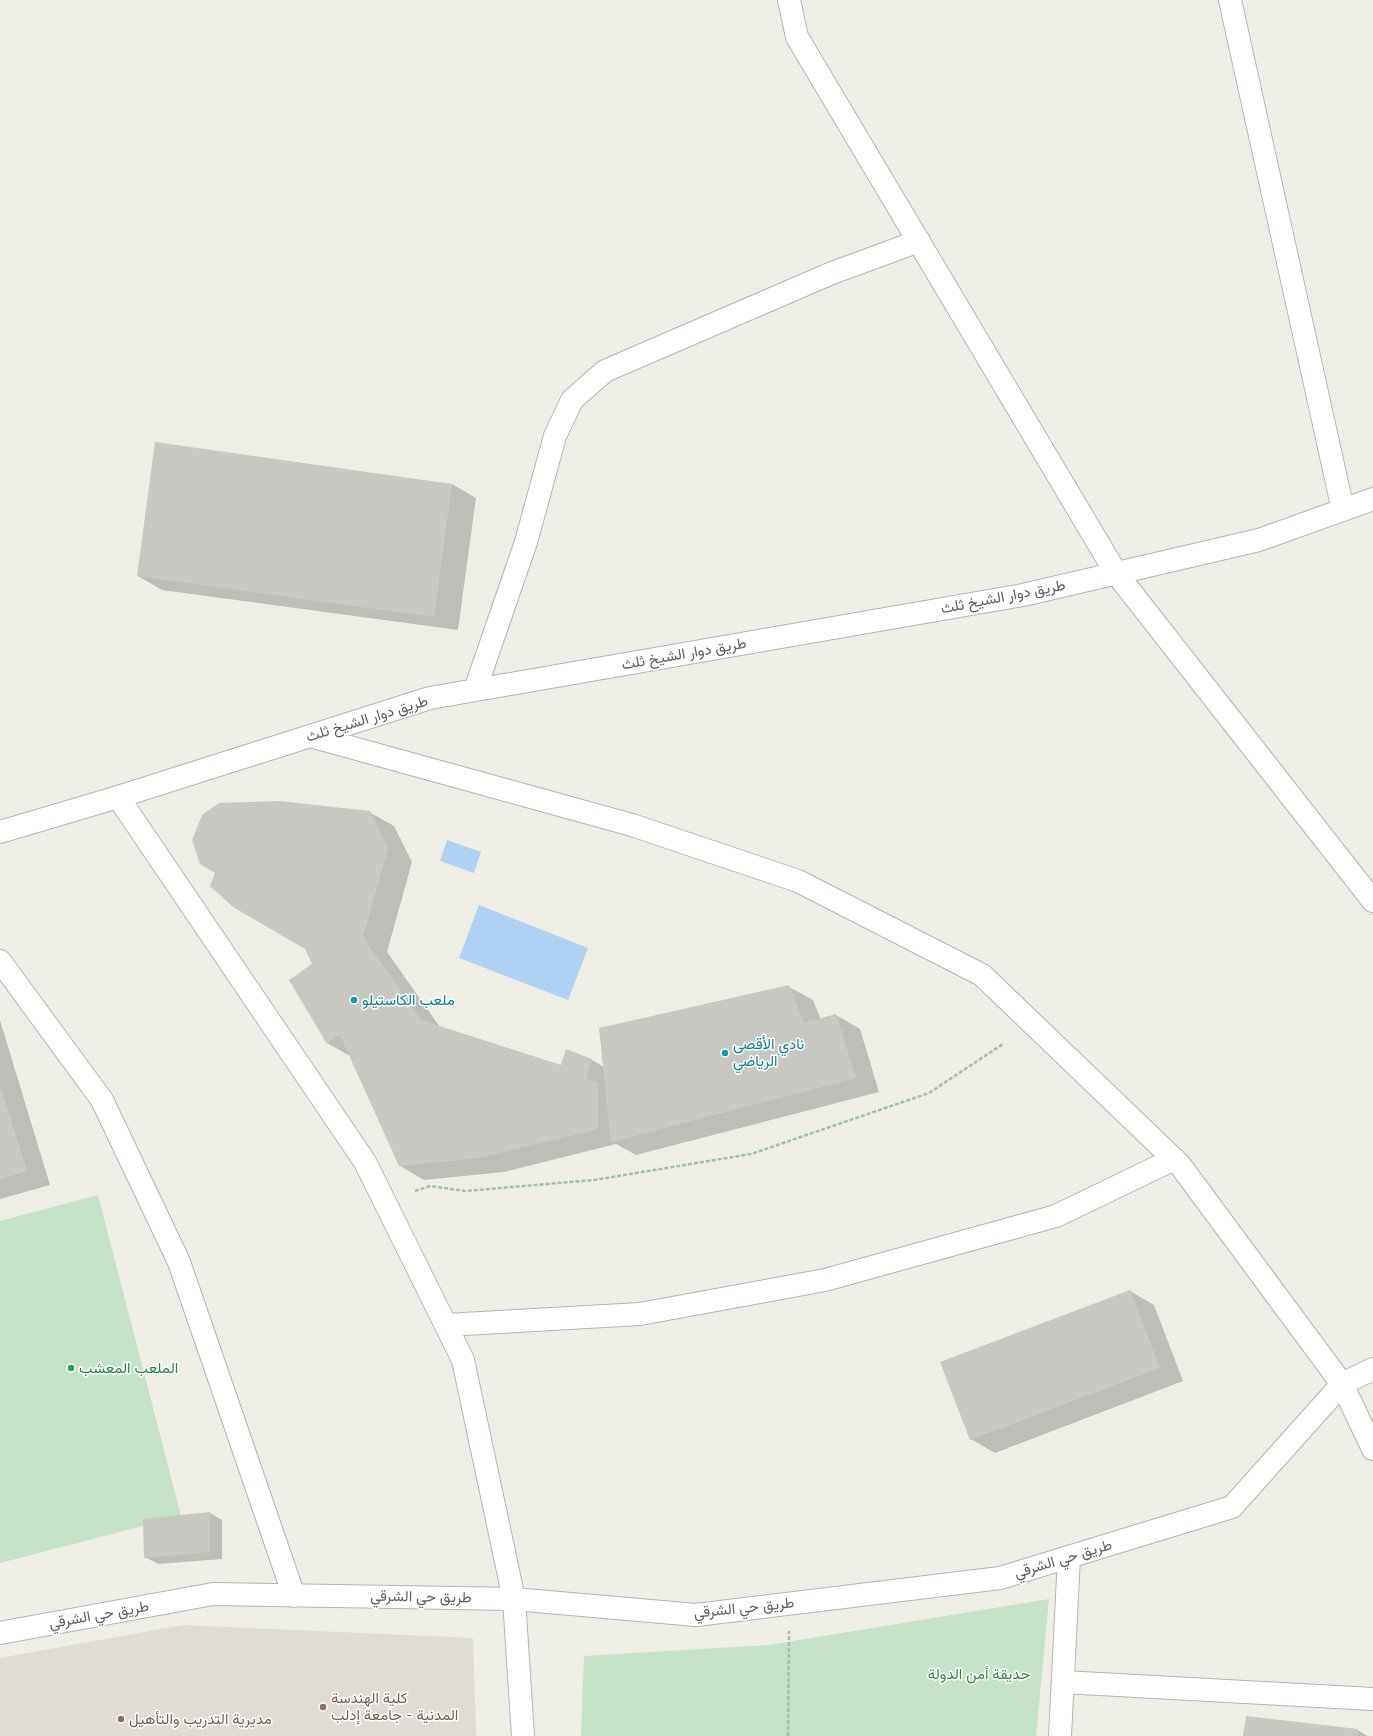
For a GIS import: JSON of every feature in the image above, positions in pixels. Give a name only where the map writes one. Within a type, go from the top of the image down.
[{"type":"street","points":[[789,0],[798,37],[1116,573],[1373,901]]},
{"type":"street","points":[[1230,0],[1343,510]]},
{"type":"street","points":[[475,690],[526,542],[555,436],[572,400],[605,371],[832,273],[919,241]]},
{"type":"street","name":"طريق دوار الشيخ ثلث","points":[[0,832],[118,797],[430,698],[1023,594],[1259,540],[1373,499]]},
{"type":"street","points":[[310,736],[632,825],[798,881],[982,975],[1180,1165],[1342,1384],[1373,1449]]},
{"type":"street","points":[[118,797],[365,1162],[463,1360],[514,1599],[523,1736]]},
{"type":"street","points":[[0,961],[102,1100],[179,1262],[294,1596]]},
{"type":"street","points":[[446,1326],[640,1314],[825,1280],[1056,1216],[1174,1159]]},
{"type":"street","name":"طريق حي الشرقي","points":[[0,1633],[213,1594],[514,1599],[696,1615],[1000,1578],[1232,1507],[1342,1384],[1373,1369]]},
{"type":"street","points":[[1060,1736],[1069,1557]]},
{"type":"street","points":[[1063,1682],[1373,1699]]},
{"type":"path","points":[[415,1191],[430,1186],[465,1191],[594,1180],[750,1154],[929,1093],[1003,1044]]},
{"type":"path","points":[[788,1736],[790,1657]]},
{"type":"shaded area","points":[[183,1625],[473,1638],[476,1736],[0,1736],[0,1658]]},
{"type":"green space","name":"الملعب المعشب","points":[[98,1195],[181,1516],[0,1563],[0,1221]]},
{"type":"green space","name":"حديقة أمن الدولة","points":[[1049,1599],[1036,1736],[581,1736],[584,1656],[769,1645]]},
{"type":"water","points":[[447,840],[481,852],[474,873],[440,861]]},
{"type":"water","points":[[479,905],[588,948],[568,1000],[459,958]]},
{"type":"building","points":[[155,442],[452,484],[434,617],[137,576]]},
{"type":"building","name":"ملعب الكاستيلو","points":[[279,801],[370,811],[388,848],[363,937],[421,1020],[561,1065],[566,1049],[592,1059],[586,1079],[598,1083],[598,1129],[479,1158],[399,1166],[339,1033],[327,1044],[289,980],[312,964],[305,949],[233,907],[210,886],[215,873],[200,864],[192,840],[202,815],[219,803]]},
{"type":"building","name":"نادي الأقصى الرياضي","points":[[789,985],[804,1023],[836,1014],[856,1078],[611,1142],[599,1028]]},
{"type":"building","points":[[0,1085],[27,1171],[0,1179]]},
{"type":"building","points":[[1130,1290],[1160,1368],[970,1440],[940,1362]]},
{"type":"building","points":[[210,1512],[210,1552],[144,1558],[143,1519]]},
{"type":"building","points":[[1246,1716],[1358,1729],[1358,1736],[1243,1736]]},
{"type":"place","name":"ملعب الكاستيلو","points":[[354,1000]]},
{"type":"place","name":"نادي الأقصى الرياضي","points":[[725,1053]]},
{"type":"place","name":"الملعب المعشب","points":[[71,1368]]},
{"type":"place","name":"كلية الهندسة المدنية - جامعة إدلب","points":[[323,1707]]},
{"type":"place","name":"مديرية التدريب والتأهيل","points":[[121,1719]]}]
